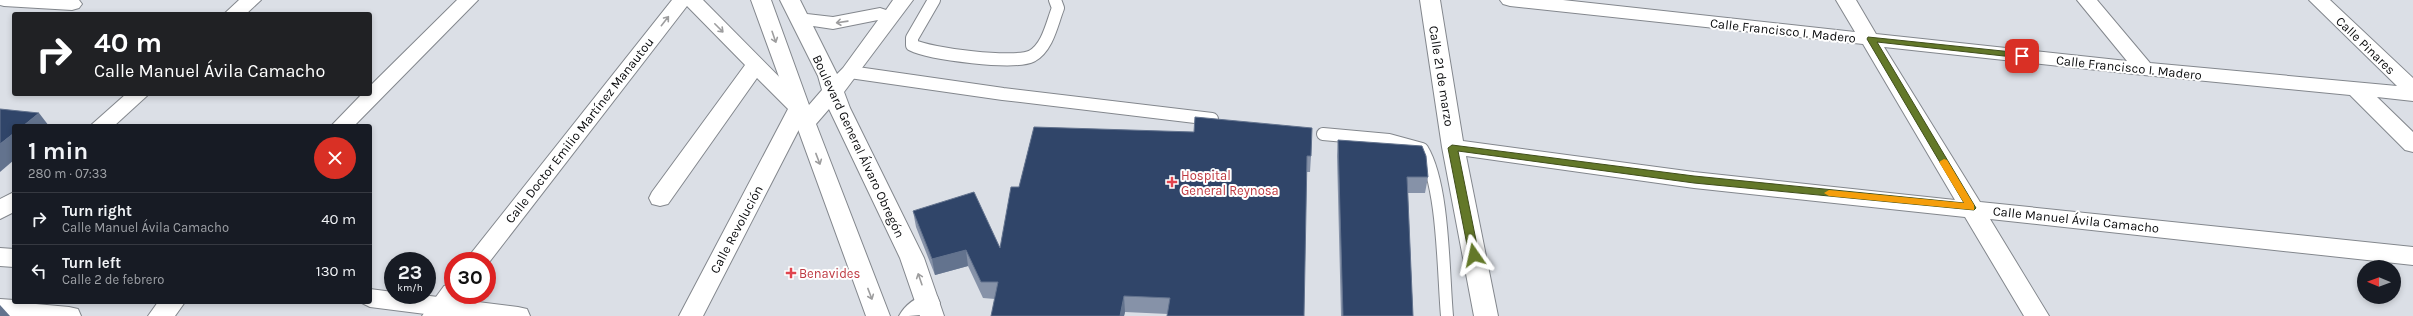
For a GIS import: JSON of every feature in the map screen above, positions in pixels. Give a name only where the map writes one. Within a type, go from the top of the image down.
[{"type":"street","points":[[4,0],[72,4]]},
{"type":"street","points":[[236,12],[251,0]]},
{"type":"street","points":[[344,124],[468,0]]},
{"type":"street","name":"Calle Doctor Emilio Martínez Manautou","points":[[484,252],[682,0]]},
{"type":"street","points":[[692,0],[756,65],[802,116]]},
{"type":"street","points":[[761,0],[802,116],[878,316]]},
{"type":"street","points":[[831,84],[850,72],[903,0]]},
{"type":"street","name":"Calle 21 de marzo","points":[[1430,0],[1452,148],[1486,316]]},
{"type":"street","name":"Calle Francisco I. Madero","points":[[1510,0],[2144,68],[2413,94]]},
{"type":"street","points":[[1846,0],[1871,39],[2037,316]]},
{"type":"street","points":[[2087,0],[2144,68]]},
{"type":"street","name":"Calle Pinares","points":[[2319,0],[2413,90]]},
{"type":"street","points":[[831,84],[884,7]]},
{"type":"street","points":[[794,10],[832,24],[884,7]]},
{"type":"street","name":"Boulevard General Álvaro Obregón","points":[[794,10],[831,84],[839,108],[912,258],[924,312]]},
{"type":"street","points":[[660,198],[756,65]]},
{"type":"street","name":"Calle Revolución","points":[[690,316],[782,143],[802,116],[831,84]]},
{"type":"street","points":[[2356,89],[2413,145]]},
{"type":"street","points":[[103,124],[137,96]]},
{"type":"street","name":"Calle Manuel Ávila Camacho","points":[[1452,148],[1694,180],[1971,208],[2413,256]]},
{"type":"street","points":[[0,212],[12,202]]},
{"type":"street","points":[[0,256],[12,258]]},
{"type":"street","points":[[372,298],[443,304],[518,316]]},
{"type":"street","points":[[160,316],[171,304]]},
{"type":"street","points":[[0,308],[69,316]]},
{"type":"lane","points":[[934,0],[912,38],[912,45],[920,50],[1020,60],[1032,56],[1042,46],[1058,8],[1055,0]]},
{"type":"lane","points":[[850,72],[1003,94],[1221,120]]},
{"type":"lane","points":[[1323,134],[1373,139],[1413,146],[1422,150],[1426,156],[1436,191],[1447,316]]},
{"type":"building","points":[[0,109],[39,113],[25,124],[12,124],[12,135],[0,144]]},
{"type":"building","points":[[1195,117],[1312,128],[1311,156],[1307,156],[1304,316],[1167,316],[1170,298],[1124,296],[1120,316],[991,316],[998,282],[981,282],[966,250],[932,259],[913,211],[974,192],[1000,248],[1011,187],[1019,187],[1034,127],[1194,132]]},
{"type":"building","points":[[1338,140],[1422,146],[1426,156],[1428,177],[1407,177],[1413,316],[1343,316]]},
{"type":"slow traffic","points":[[1829,193],[1971,208],[1944,162]]},
{"type":"place","name":"Hospital General Reynosa","points":[[1172,182]]},
{"type":"place","name":"Benavides","points":[[791,273]]},
{"type":"route","points":[[1474,255],[1452,148],[1694,180],[1971,208],[1871,39],[2022,56]]}]
